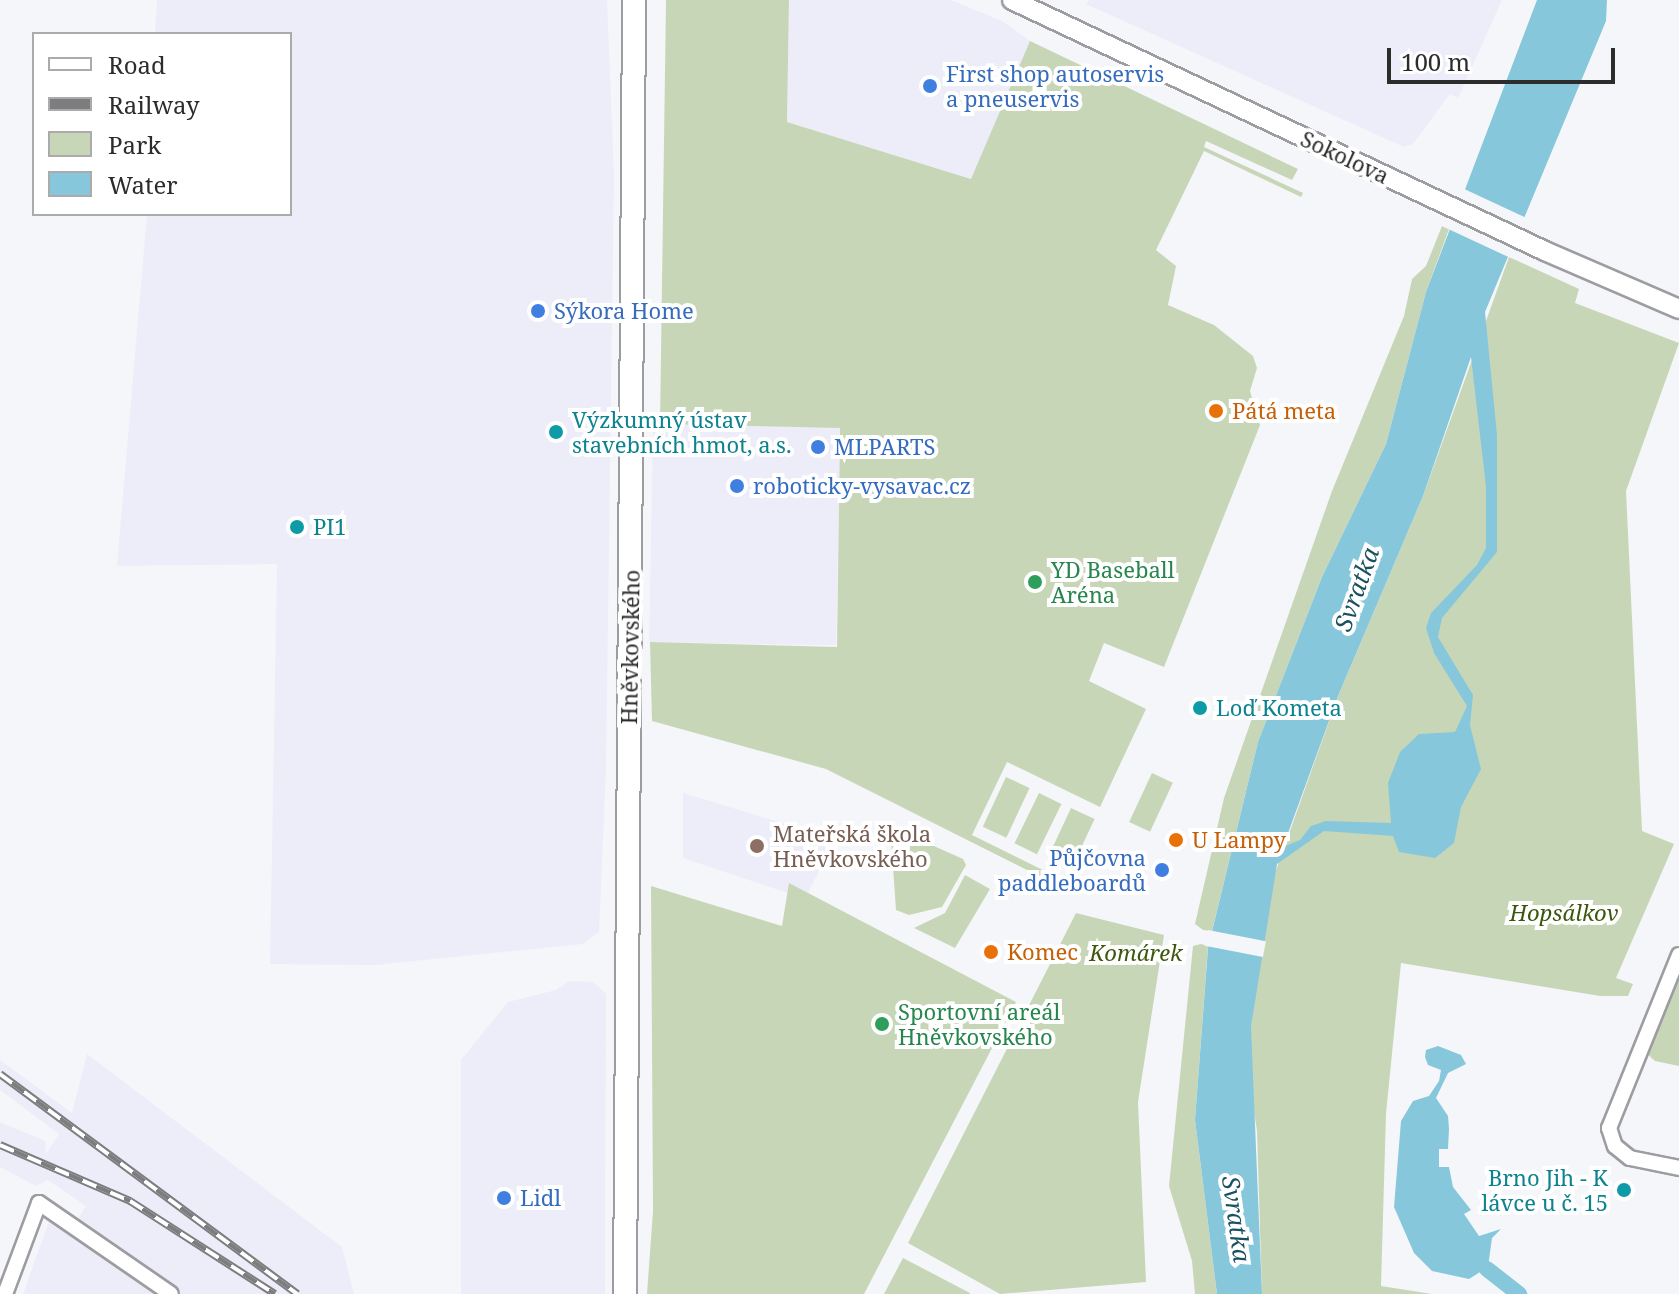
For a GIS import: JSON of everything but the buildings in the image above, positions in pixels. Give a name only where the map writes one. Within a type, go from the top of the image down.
[{"type":"main road","name":"Hněvkovského","points":[[625,1294],[634,1]]},
{"type":"street","name":"Sokolova","points":[[1012,0],[1545,251],[1679,309]]},
{"type":"street","points":[[1679,955],[1609,1128],[1615,1146],[1630,1158],[1679,1168]]},
{"type":"street","points":[[5,1294],[39,1203],[171,1294]]},
{"type":"shaded area","points":[[157,0],[607,0],[614,175],[606,770],[599,932],[583,944],[375,965],[270,964],[277,564],[117,566],[147,216],[292,216],[292,32],[155,32]]},
{"type":"shaded area","points":[[789,0],[951,0],[1002,21],[1030,41],[972,179],[787,122]]},
{"type":"shaded area","points":[[1089,0],[1502,0],[1458,98],[1450,94],[1413,144],[1404,147],[1086,4]]},
{"type":"shaded area","points":[[653,424],[840,427],[836,645],[649,642]]},
{"type":"shaded area","name":"Mateřská škola Hněvkovského","points":[[683,793],[835,839],[808,893],[790,884],[788,893],[683,858]]},
{"type":"shaded area","points":[[569,981],[593,982],[606,994],[605,1294],[461,1294],[461,1060],[508,1002],[556,990]]},
{"type":"shaded area","points":[[87,1054],[342,1247],[354,1294],[23,1294],[50,1219],[69,1233],[86,1206],[48,1180],[36,1186],[0,1167],[0,1122],[45,1141],[46,1154],[59,1134],[0,1090],[0,1060],[72,1113]]},
{"type":"green space","points":[[666,0],[789,0],[787,122],[971,179],[1030,41],[1298,169],[1292,180],[1206,141],[1204,147],[1303,193],[1301,197],[1204,151],[1156,250],[1176,266],[1168,305],[1214,325],[1253,356],[1257,368],[1250,391],[1260,425],[1164,667],[1104,643],[1089,681],[1146,709],[1100,807],[1007,762],[972,835],[1071,884],[1055,884],[826,769],[652,721],[650,642],[837,647],[840,428],[660,424]]},
{"type":"green space","points":[[1442,226],[1449,229],[1426,292],[1386,444],[1322,577],[1258,742],[1212,931],[1203,930],[1195,924],[1224,798],[1332,491],[1404,316],[1412,279],[1426,266]]},
{"type":"green space","name":"Hopsálkov","points":[[1509,257],[1579,289],[1575,303],[1679,343],[1626,491],[1642,831],[1674,844],[1616,978],[1633,984],[1628,996],[1600,996],[1401,963],[1386,1114],[1381,1286],[1432,1294],[1262,1294],[1257,1131],[1250,1084],[1251,1027],[1270,887],[1338,696],[1423,496]]},
{"type":"green space","points":[[1152,773],[1173,783],[1150,832],[1129,822]]},
{"type":"green space","points":[[1006,777],[1030,788],[1006,838],[983,827]]},
{"type":"green space","points":[[1039,793],[1061,804],[1037,854],[1014,843]]},
{"type":"green space","points":[[1071,808],[1095,819],[1071,869],[1048,858]]},
{"type":"green space","points":[[898,830],[963,859],[966,865],[942,907],[909,915],[896,910],[891,838]]},
{"type":"green space","points":[[965,875],[990,889],[955,948],[914,928],[945,913]]},
{"type":"green space","points":[[789,883],[1016,1002],[864,1294],[647,1294],[653,1211],[651,886],[782,926]]},
{"type":"green space","name":"Komárek","points":[[1076,913],[1164,935],[1138,1102],[1146,1282],[1000,1294],[908,1243]]},
{"type":"green space","points":[[1193,946],[1208,946],[1195,1120],[1217,1294],[1195,1294],[1192,1261],[1169,1186]]},
{"type":"green space","points":[[1679,977],[1679,1066],[1655,1061],[1646,1053]]},
{"type":"green space","points":[[903,1258],[970,1293],[970,1294],[884,1294]]},
{"type":"water","name":"Svratka","points":[[1537,0],[1607,0],[1606,21],[1485,312],[1497,435],[1497,552],[1442,618],[1438,637],[1473,695],[1470,725],[1481,769],[1461,807],[1454,843],[1435,858],[1399,852],[1393,836],[1324,831],[1277,864],[1251,1027],[1262,1294],[1217,1294],[1195,1120],[1208,948],[1258,742],[1322,577],[1386,444],[1426,292]],"holes":[[[1471,357],[1486,487],[1486,548],[1477,565],[1431,613],[1426,628],[1434,653],[1467,706],[1455,732],[1419,734],[1400,752],[1388,783],[1391,823],[1326,821],[1311,826],[1300,840],[1283,847],[1338,696],[1423,496]]]},
{"type":"water","points":[[1438,1046],[1461,1055],[1466,1064],[1448,1073],[1436,1098],[1448,1116],[1449,1129],[1448,1149],[1439,1149],[1439,1167],[1449,1167],[1453,1187],[1471,1210],[1464,1214],[1479,1236],[1501,1229],[1492,1238],[1488,1267],[1469,1279],[1432,1271],[1414,1253],[1394,1207],[1401,1121],[1413,1101],[1429,1096],[1439,1081],[1441,1070],[1428,1065],[1425,1057],[1426,1050]]},
{"type":"pier","points":[[1460,187],[1529,219],[1511,258],[1442,226]]},
{"type":"pier","points":[[1208,930],[1266,941],[1263,957],[1205,946]]},
{"type":"waterway","points":[[1487,1269],[1519,1294]]},
{"type":"railway","points":[[0,1074],[297,1294]]},
{"type":"railway","points":[[0,1145],[130,1201],[275,1294]]},
{"type":"place","name":"First shop autoservis a pneuservis","points":[[930,86]]},
{"type":"place","name":"Sýkora Home","points":[[538,311]]},
{"type":"place","name":"Pátá meta","points":[[1216,411]]},
{"type":"place","name":"Výzkumný ústav stavebních hmot, a.s.","points":[[556,432]]},
{"type":"place","name":"MLPARTS","points":[[818,447]]},
{"type":"place","name":"roboticky-vysavac.cz","points":[[737,486]]},
{"type":"place","name":"PI1","points":[[297,527]]},
{"type":"place","name":"YD Baseball Aréna","points":[[1035,582]]},
{"type":"place","name":"Loď Kometa","points":[[1200,708]]},
{"type":"place","name":"U Lampy","points":[[1176,840]]},
{"type":"place","name":"Mateřská škola Hněvkovského","points":[[757,846]]},
{"type":"place","name":"Půjčovna paddleboardů","points":[[1162,870]]},
{"type":"place","name":"Komec","points":[[991,952]]},
{"type":"place","name":"Sportovní areál Hněvkovského","points":[[882,1024]]},
{"type":"place","name":"Brno Jih - K lávce u č. 15","points":[[1624,1190]]},
{"type":"place","name":"Lidl","points":[[504,1198]]}]
